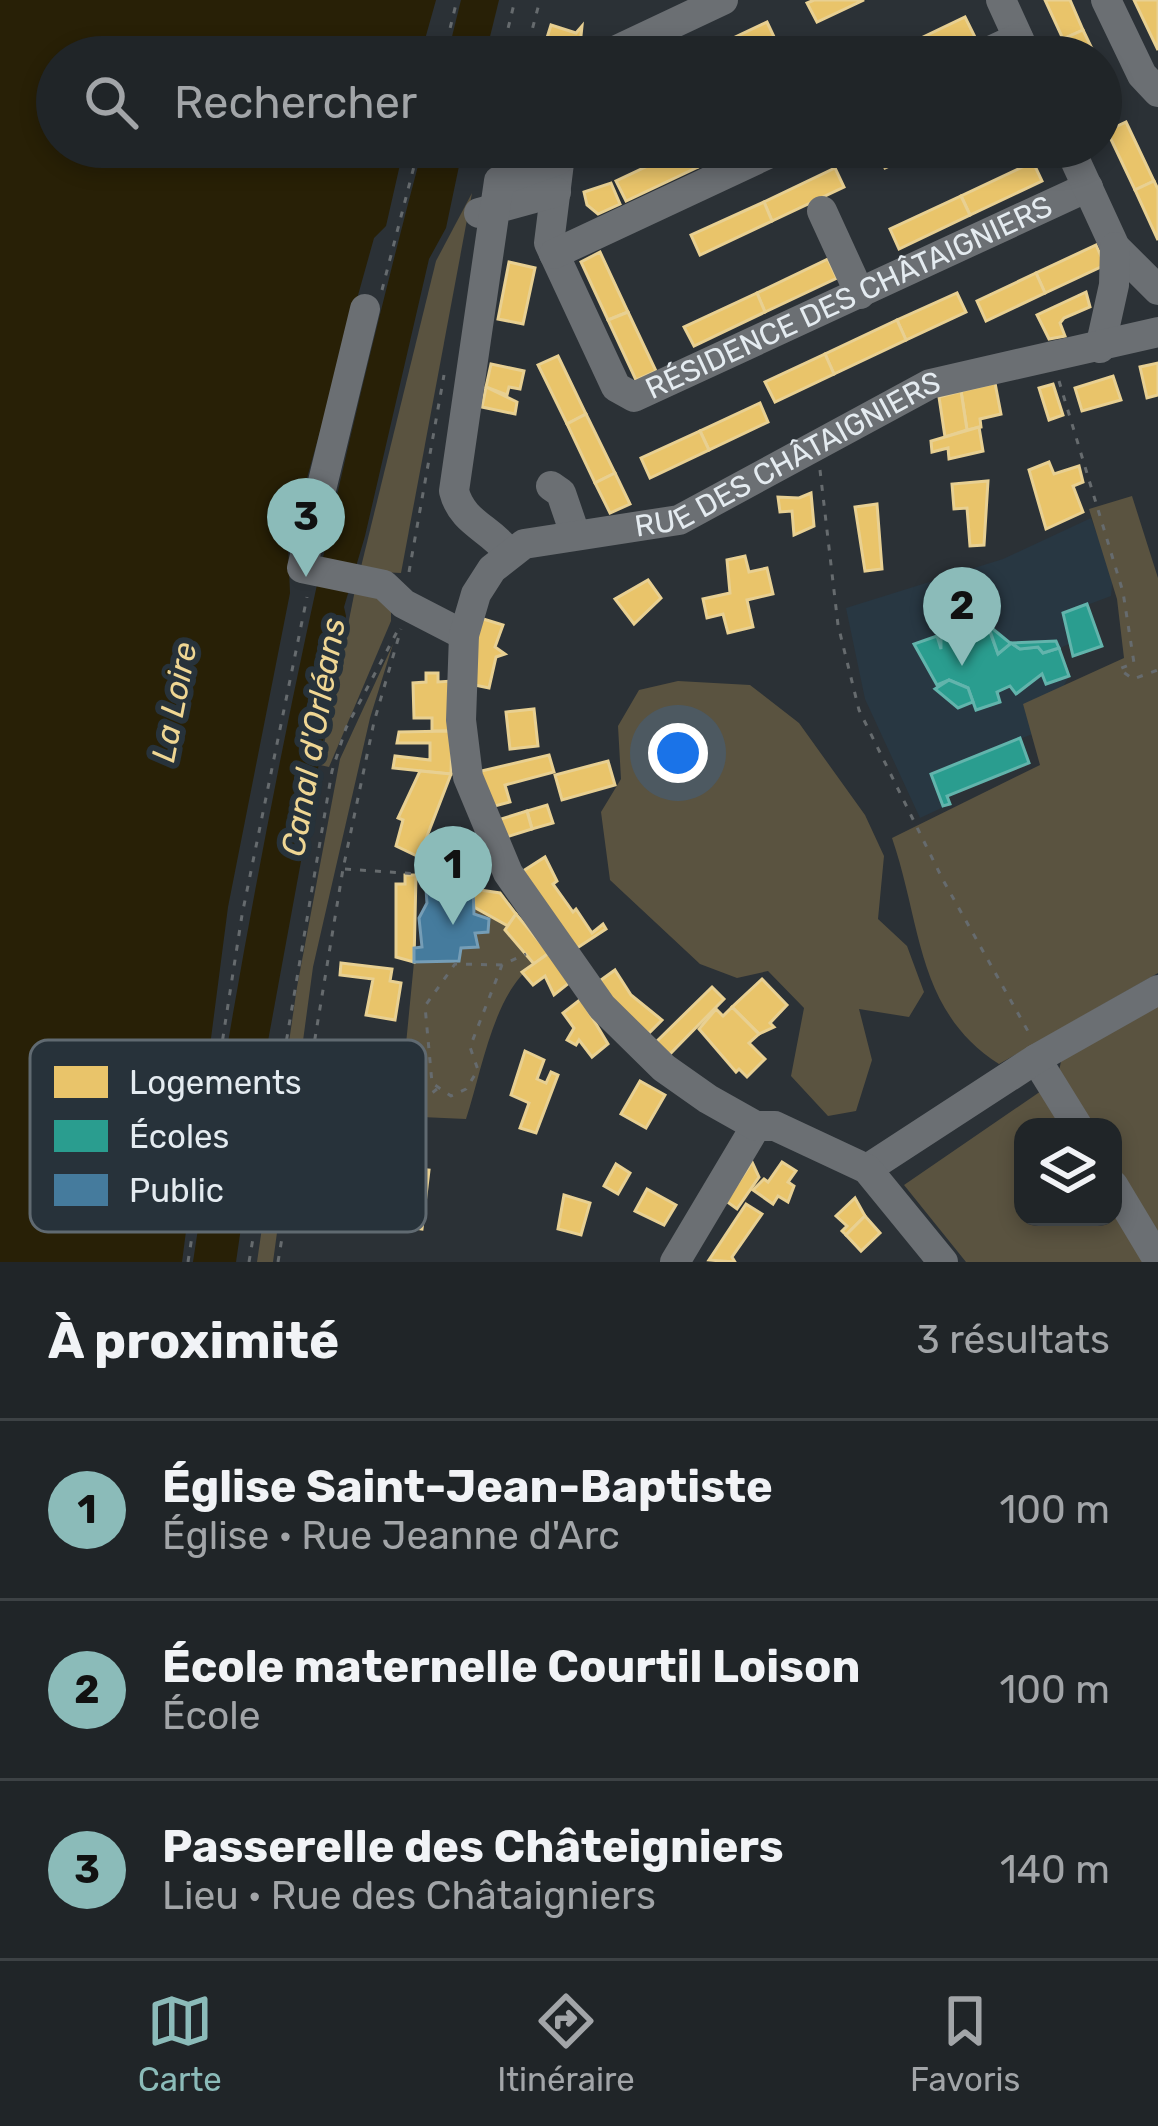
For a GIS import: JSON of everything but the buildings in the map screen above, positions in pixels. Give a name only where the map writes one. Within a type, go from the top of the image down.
[{"type":"street","points":[[634,36],[672,11],[723,0]]},
{"type":"street","points":[[1000,0],[1018,36]]},
{"type":"street","points":[[1106,0],[1142,75],[1158,92]]},
{"type":"street","points":[[530,168],[499,182],[484,213],[454,491],[461,514],[497,538],[508,553],[476,594],[464,635],[461,720],[468,777],[516,886],[602,1007],[664,1068],[756,1126],[775,1126],[867,1169],[944,1262]]},
{"type":"street","name":"RÉSIDENCE DES CHÂTAIGNIERS","points":[[559,168],[549,228],[554,254],[616,388],[634,397],[1088,187]]},
{"type":"street","points":[[554,254],[738,168]]},
{"type":"street","name":"RÉSIDENCE DES CHÂTAIGNIERS","points":[[1079,168],[1115,247],[1158,290]]},
{"type":"street","points":[[484,213],[556,192]]},
{"type":"street","points":[[822,211],[860,294]]},
{"type":"street","points":[[1100,347],[1114,285],[1115,247]]},
{"type":"street","points":[[365,309],[302,568],[311,576],[372,582],[391,589],[402,615],[464,635]]},
{"type":"street","name":"RUE DES CHÂTAIGNIERS","points":[[508,553],[524,544],[575,534],[679,520],[930,384],[1053,360],[1158,332]]},
{"type":"street","points":[[551,486],[561,493],[575,534]]},
{"type":"street","points":[[867,1169],[1036,1052],[1158,990]]},
{"type":"street","points":[[1036,1052],[1073,1118]]},
{"type":"street","points":[[675,1262],[756,1126]]},
{"type":"street","points":[[1122,1194],[1158,1260]]},
{"type":"path","points":[[448,36],[457,0]]},
{"type":"path","points":[[506,36],[515,0]]},
{"type":"path","points":[[530,36],[539,0]]},
{"type":"path","points":[[1053,360],[1123,592],[1134,663],[1119,668],[1133,679],[1158,670]]},
{"type":"path","points":[[315,1040],[343,869],[402,615],[444,374]]},
{"type":"path","points":[[818,445],[838,625],[859,710],[1036,1052]]},
{"type":"path","points":[[222,1040],[238,938],[311,576]]},
{"type":"path","points":[[287,1040],[332,771],[346,728],[402,615]]},
{"type":"path","points":[[343,869],[420,870],[463,877]]},
{"type":"path","points":[[502,965],[470,1047],[478,1070],[466,1089],[451,1096],[432,1083],[424,1006],[455,964],[502,965],[526,954]]},
{"type":"path","points":[[426,1096],[439,1088]]},
{"type":"path","points":[[188,1262],[193,1232]]},
{"type":"path","points":[[249,1262],[254,1232]]},
{"type":"path","points":[[278,1262],[283,1232]]},
{"type":"shaded area","points":[[472,193],[401,573],[360,571],[436,261]]},
{"type":"shaded area","points":[[1132,496],[1158,578],[1158,973],[999,1064],[951,1019],[937,992],[892,838],[1040,765],[1023,704],[1124,658],[1117,599],[1089,509]]},
{"type":"shaded area","points":[[1091,518],[1113,576],[1111,596],[1087,605],[1102,646],[1073,656],[1069,644],[1060,648],[1069,676],[1040,731],[1020,739],[1029,763],[948,796],[950,804],[920,818],[865,699],[846,608],[1003,559]]},
{"type":"shaded area","points":[[355,590],[371,593],[391,608],[391,621],[329,767],[320,765]]},
{"type":"shaded area","points":[[393,644],[370,718],[313,967],[303,1040],[289,1040],[297,987],[340,759]]},
{"type":"shaded area","points":[[678,681],[750,685],[799,723],[865,815],[884,856],[878,919],[907,946],[924,992],[909,1017],[859,1009],[872,1060],[856,1111],[828,1116],[791,1076],[804,1008],[768,971],[737,978],[700,964],[610,880],[601,812],[621,779],[618,726],[639,690]]},
{"type":"shaded area","points":[[474,907],[506,923],[505,931],[534,964],[508,994],[499,1014],[466,1119],[426,1117],[426,1040],[406,1040],[414,962],[460,961],[461,948],[478,947],[475,933],[488,932],[488,918],[476,918]]},
{"type":"shaded area","points":[[1158,998],[1158,1245],[1122,1186],[1122,1118],[1080,1118],[1057,1080],[1062,1057]]},
{"type":"shaded area","points":[[1044,1089],[1062,1118],[1014,1118],[1014,1226],[1122,1226],[1122,1216],[1150,1262],[966,1262],[904,1185]]},
{"type":"shaded area","points":[[261,1232],[277,1232],[273,1262],[257,1262]]},
{"type":"water","name":"La Loire","points":[[0,0],[436,0],[426,36],[36,36],[36,168],[399,168],[386,226],[374,238],[288,546],[290,593],[228,907],[211,1040],[30,1040],[30,1232],[186,1232],[182,1262],[0,1262]]},
{"type":"water","points":[[461,0],[499,0],[490,36],[452,36]]},
{"type":"water","name":"Canal d'Orléans","points":[[418,168],[459,168],[446,228],[429,259],[344,607],[268,1040],[229,1040],[292,701]]},
{"type":"water","points":[[198,1232],[240,1232],[236,1262],[193,1262]]},
{"type":"place","name":"Passerelle des Châteigniers","points":[[306,577]]},
{"type":"place","name":"École maternelle Courtil Loison","points":[[962,666]]},
{"type":"place","name":"Église Saint-Jean-Baptiste","points":[[453,925]]}]
